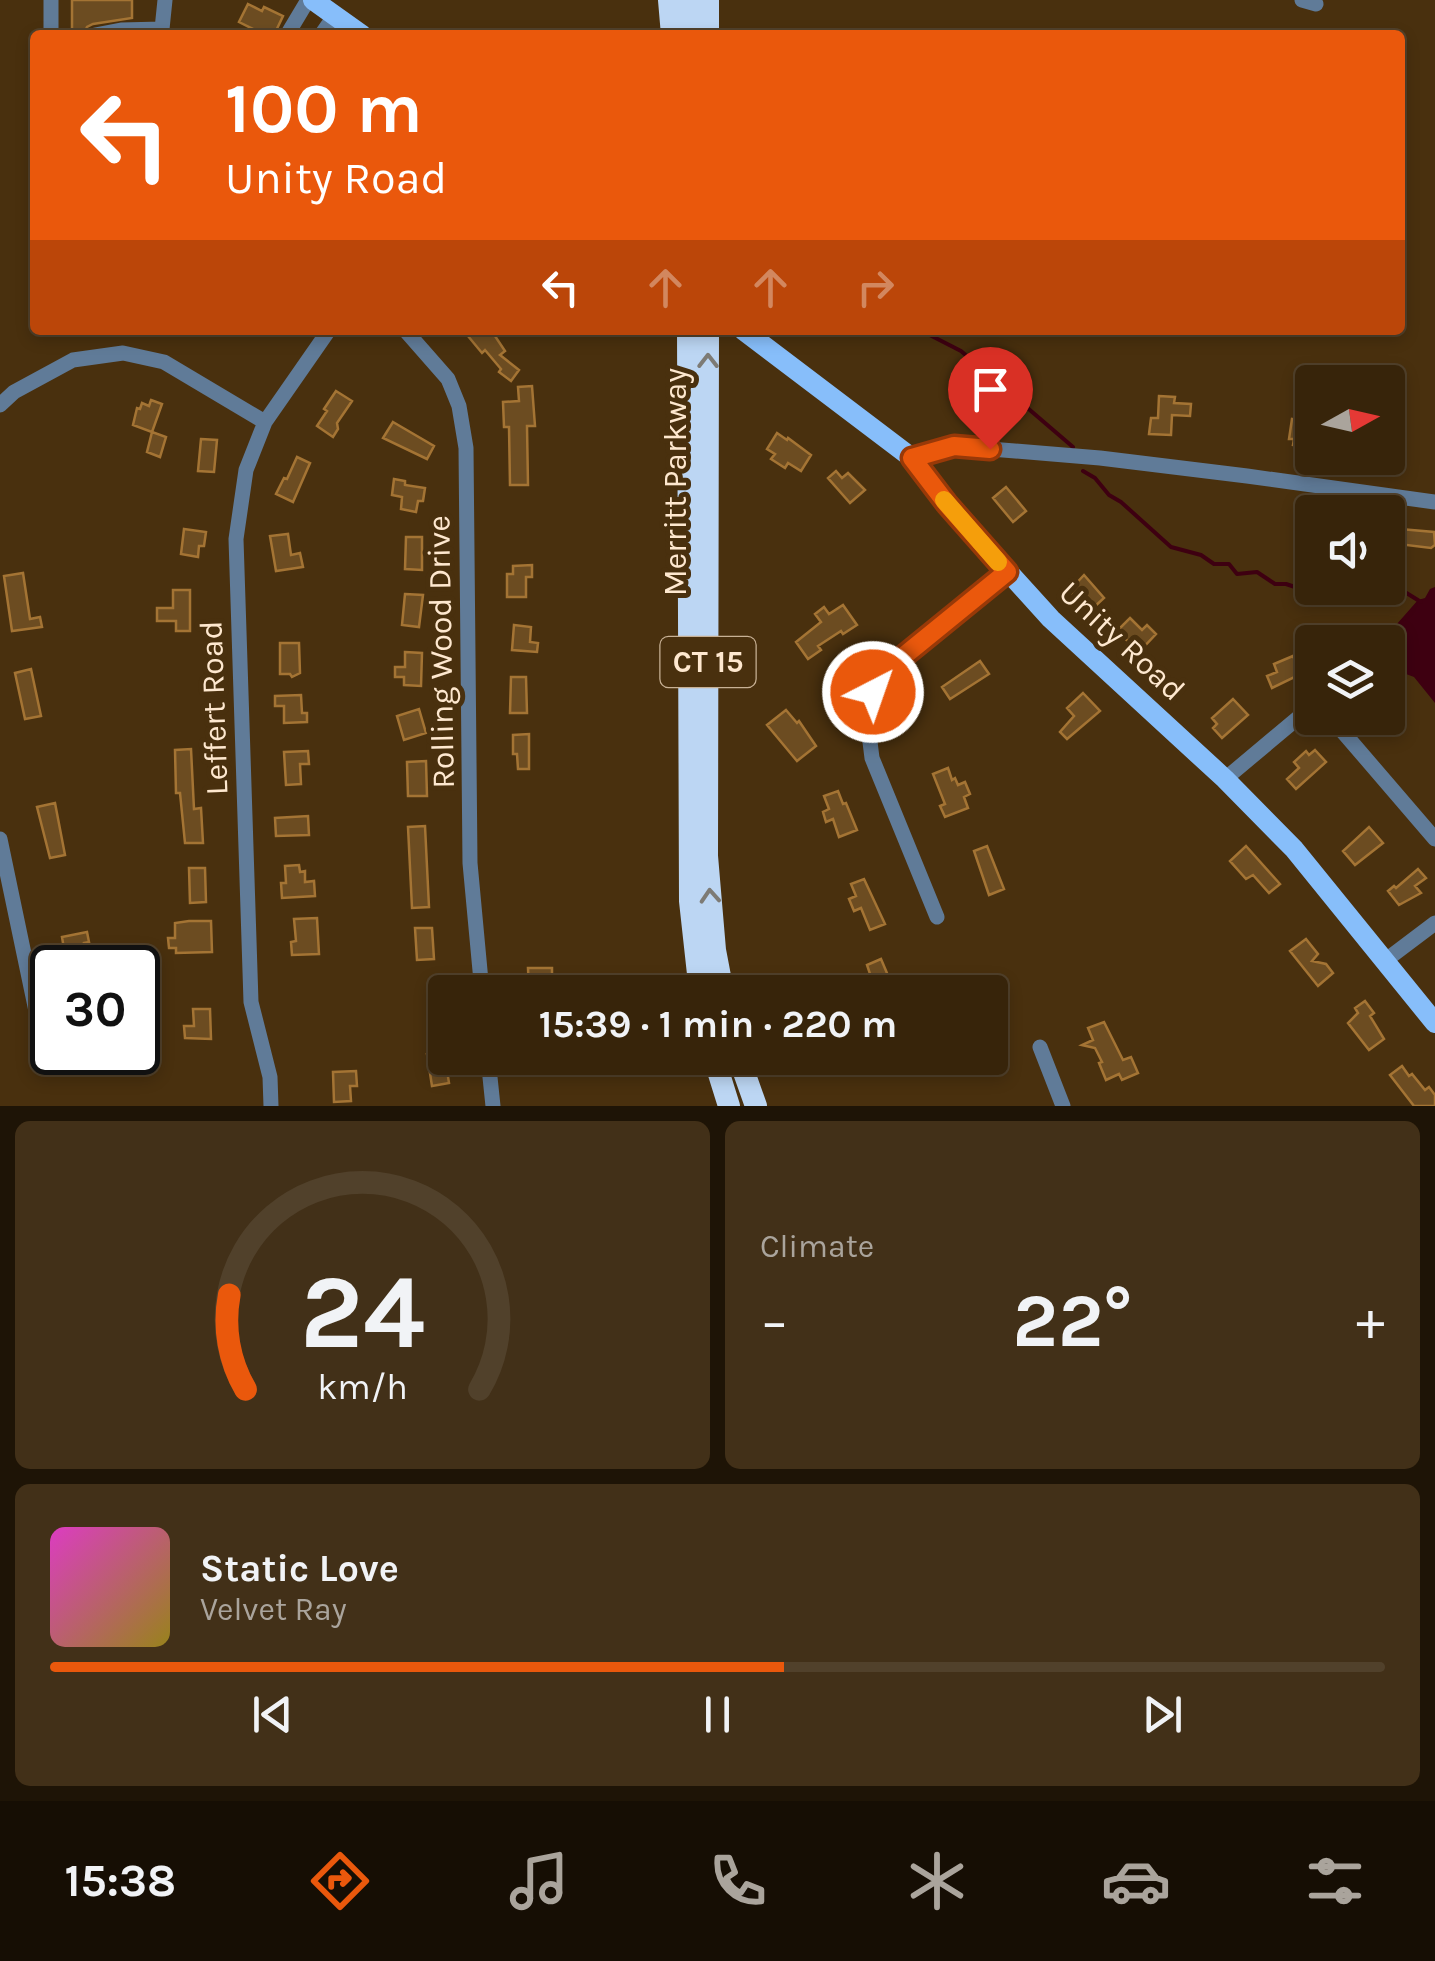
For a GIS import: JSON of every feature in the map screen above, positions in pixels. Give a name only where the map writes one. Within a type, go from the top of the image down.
[{"type":"highway","points":[[669,0],[672,30]]},
{"type":"highway","points":[[692,30],[704,1]]},
{"type":"highway","points":[[704,1],[707,30]]},
{"type":"highway","name":"Merritt Parkway","points":[[688,335],[690,901],[698,975]]},
{"type":"highway","name":"Merritt Parkway","points":[[708,335],[708,856],[720,975]]},
{"type":"highway","points":[[719,1075],[729,1106]]},
{"type":"highway","points":[[745,1075],[756,1106]]},
{"type":"main road","points":[[311,0],[355,30]]},
{"type":"main road","name":"Unity Road","points":[[750,335],[912,458],[947,504],[1052,619],[1226,779],[1294,849],[1435,1022]]},
{"type":"street","points":[[51,0],[51,30]]},
{"type":"street","points":[[121,30],[162,29],[165,0]]},
{"type":"street","points":[[290,30],[311,0]]},
{"type":"street","points":[[324,30],[335,15]]},
{"type":"street","name":"Leffert Road","points":[[272,1106],[270,1078],[251,1002],[236,539],[246,470],[265,422],[326,335]]},
{"type":"street","name":"Rolling Wood Drive","points":[[409,335],[448,379],[459,406],[466,448],[470,864],[480,975]]},
{"type":"street","points":[[0,405],[14,392],[73,360],[124,353],[164,362],[265,422]]},
{"type":"street","points":[[912,458],[954,446],[972,447],[1100,458],[1435,502]]},
{"type":"street","points":[[937,917],[872,758],[868,718],[873,692],[894,664],[1007,572]]},
{"type":"street","points":[[1226,779],[1295,721]]},
{"type":"street","points":[[1346,735],[1435,839]]},
{"type":"street","points":[[0,839],[30,982]]},
{"type":"street","points":[[1386,960],[1435,923]]},
{"type":"street","points":[[1040,1047],[1063,1106]]},
{"type":"street","points":[[490,1075],[493,1106]]},
{"type":"shaded area","points":[[1435,587],[1435,703],[1414,677],[1405,674],[1405,625],[1396,625]]},
{"type":"building","points":[[72,0],[132,0],[132,18],[72,30]]},
{"type":"building","points":[[248,4],[283,16],[276,30],[255,30],[239,22]]},
{"type":"building","points":[[467,335],[494,335],[505,351],[500,355],[519,370],[511,381],[499,372],[501,369],[485,350],[482,353]]},
{"type":"building","points":[[532,386],[535,426],[527,426],[528,485],[510,485],[509,427],[504,427],[503,402],[519,401],[518,387]]},
{"type":"building","points":[[336,391],[352,401],[333,437],[317,426]]},
{"type":"building","points":[[1159,396],[1175,397],[1174,403],[1191,404],[1190,416],[1172,415],[1171,435],[1149,434],[1151,418],[1158,418]]},
{"type":"building","points":[[151,400],[162,404],[152,432],[133,425],[137,408],[142,403],[149,406]]},
{"type":"building","points":[[1295,419],[1295,445],[1294,439],[1289,439]]},
{"type":"building","points":[[393,422],[434,446],[427,459],[383,438]]},
{"type":"building","points":[[152,432],[166,437],[160,457],[147,452]]},
{"type":"building","points":[[777,433],[811,455],[801,471],[788,463],[785,468],[771,459],[775,454],[767,449]]},
{"type":"building","points":[[201,439],[217,440],[214,472],[198,471]]},
{"type":"building","points":[[297,457],[310,463],[293,502],[276,494]]},
{"type":"building","points":[[836,471],[842,478],[848,473],[865,490],[850,503],[828,478]]},
{"type":"building","points":[[394,479],[425,488],[416,512],[401,509],[402,497],[392,495]]},
{"type":"building","points":[[1006,487],[1026,511],[1013,522],[993,498]]},
{"type":"building","points":[[184,529],[206,532],[198,557],[181,554]]},
{"type":"building","points":[[1405,529],[1434,532],[1435,545],[1431,548],[1405,545]]},
{"type":"building","points":[[288,534],[291,555],[300,553],[303,567],[276,571],[270,536]]},
{"type":"building","points":[[406,537],[422,537],[422,570],[405,569]]},
{"type":"building","points":[[532,565],[532,577],[526,577],[526,597],[507,597],[507,574],[513,574],[513,566]]},
{"type":"building","points":[[23,573],[30,619],[40,617],[42,627],[12,631],[4,576]]},
{"type":"building","points":[[1084,575],[1104,598],[1092,609],[1069,591]]},
{"type":"building","points":[[173,590],[190,590],[190,631],[176,631],[176,621],[157,621],[157,608],[173,608]]},
{"type":"building","points":[[405,594],[423,595],[419,627],[402,625]]},
{"type":"building","points":[[843,605],[857,625],[818,646],[821,650],[808,659],[796,642],[821,622],[815,614],[824,607],[829,614]]},
{"type":"building","points":[[1130,618],[1142,630],[1147,625],[1156,634],[1139,652],[1117,631]]},
{"type":"building","points":[[514,625],[531,627],[530,642],[538,643],[537,652],[512,650]]},
{"type":"building","points":[[280,643],[299,643],[300,673],[292,677],[280,674]]},
{"type":"building","points":[[405,652],[422,653],[421,686],[404,685],[404,677],[395,677],[395,667],[405,667]]},
{"type":"building","points":[[1293,656],[1295,677],[1272,688],[1267,676],[1277,672],[1274,664]]},
{"type":"building","points":[[980,661],[989,674],[950,699],[942,687]]},
{"type":"building","points":[[31,669],[41,716],[25,719],[15,673]]},
{"type":"building","points":[[511,677],[526,677],[527,713],[510,713]]},
{"type":"building","points":[[1083,693],[1100,711],[1067,739],[1060,732],[1074,716],[1067,708]]},
{"type":"building","points":[[301,695],[307,722],[284,723],[284,706],[275,706],[275,696]]},
{"type":"building","points":[[1233,699],[1248,715],[1222,738],[1213,728],[1217,724],[1212,718]]},
{"type":"building","points":[[419,709],[426,733],[404,740],[397,716]]},
{"type":"building","points":[[786,710],[816,746],[797,761],[767,725]]},
{"type":"building","points":[[529,734],[529,769],[518,769],[513,735]]},
{"type":"building","points":[[191,749],[194,809],[201,808],[203,843],[185,843],[180,793],[176,793],[175,750]]},
{"type":"building","points":[[1315,750],[1326,762],[1296,789],[1287,779],[1299,768],[1294,762],[1306,751],[1309,755]]},
{"type":"building","points":[[308,751],[309,764],[300,764],[301,784],[286,785],[284,752]]},
{"type":"building","points":[[426,761],[427,796],[408,796],[407,762]]},
{"type":"building","points":[[948,768],[952,780],[955,778],[958,785],[965,782],[970,794],[964,797],[968,808],[945,817],[940,806],[945,804],[933,774]]},
{"type":"building","points":[[838,791],[857,830],[839,837],[833,819],[826,822],[823,812],[829,809],[824,796]]},
{"type":"building","points":[[55,803],[65,855],[50,858],[37,807]]},
{"type":"building","points":[[308,816],[309,835],[276,836],[275,818]]},
{"type":"building","points":[[425,826],[429,907],[412,908],[408,827]]},
{"type":"building","points":[[1369,827],[1383,843],[1355,865],[1343,851]]},
{"type":"building","points":[[987,846],[1004,889],[989,895],[974,851]]},
{"type":"building","points":[[1246,846],[1280,884],[1269,893],[1253,875],[1246,879],[1230,861]]},
{"type":"building","points":[[299,865],[300,872],[305,871],[305,882],[314,881],[315,896],[282,898],[285,866]]},
{"type":"building","points":[[189,868],[205,868],[206,902],[190,903]]},
{"type":"building","points":[[1418,869],[1426,878],[1415,886],[1421,893],[1399,905],[1388,891]]},
{"type":"building","points":[[864,879],[885,924],[870,930],[861,908],[854,911],[849,899],[856,896],[851,884]]},
{"type":"building","points":[[317,918],[319,954],[292,955],[291,942],[296,941],[294,919]]},
{"type":"building","points":[[211,921],[212,952],[176,953],[176,948],[169,948],[168,938],[175,938],[175,923]]},
{"type":"building","points":[[415,928],[432,928],[434,959],[417,960]]},
{"type":"building","points":[[87,932],[89,942],[63,945],[62,937]]},
{"type":"building","points":[[1306,939],[1318,954],[1312,961],[1326,964],[1333,973],[1318,986],[1290,951]]},
{"type":"building","points":[[881,959],[888,975],[870,975],[867,965]]},
{"type":"building","points":[[528,968],[552,968],[552,975],[528,975]]},
{"type":"building","points":[[1365,1001],[1384,1039],[1369,1050],[1348,1023],[1358,1013],[1355,1008]]},
{"type":"building","points":[[193,1009],[210,1009],[211,1039],[185,1038],[184,1026],[194,1026]]},
{"type":"building","points":[[1104,1022],[1123,1060],[1131,1057],[1138,1073],[1122,1080],[1119,1074],[1106,1080],[1095,1048],[1082,1045],[1093,1040],[1088,1028]]},
{"type":"building","points":[[1402,1066],[1425,1090],[1429,1087],[1435,1095],[1435,1106],[1414,1106],[1390,1075]]},
{"type":"building","points":[[356,1071],[357,1086],[350,1086],[351,1101],[334,1102],[333,1072]]},
{"type":"building","points":[[430,1075],[448,1075],[449,1083],[432,1086]]},
{"type":"waterway","points":[[930,335],[961,351],[1073,447]]},
{"type":"waterway","points":[[1083,471],[1171,547],[1201,555],[1214,564],[1229,564],[1237,574],[1257,572],[1275,584],[1316,594],[1376,594],[1400,589],[1421,602]]},
{"type":"slow traffic","points":[[944,500],[998,562]]},
{"type":"route","points":[[873,692],[894,664],[1007,572],[912,458],[954,446],[990,449]]}]
